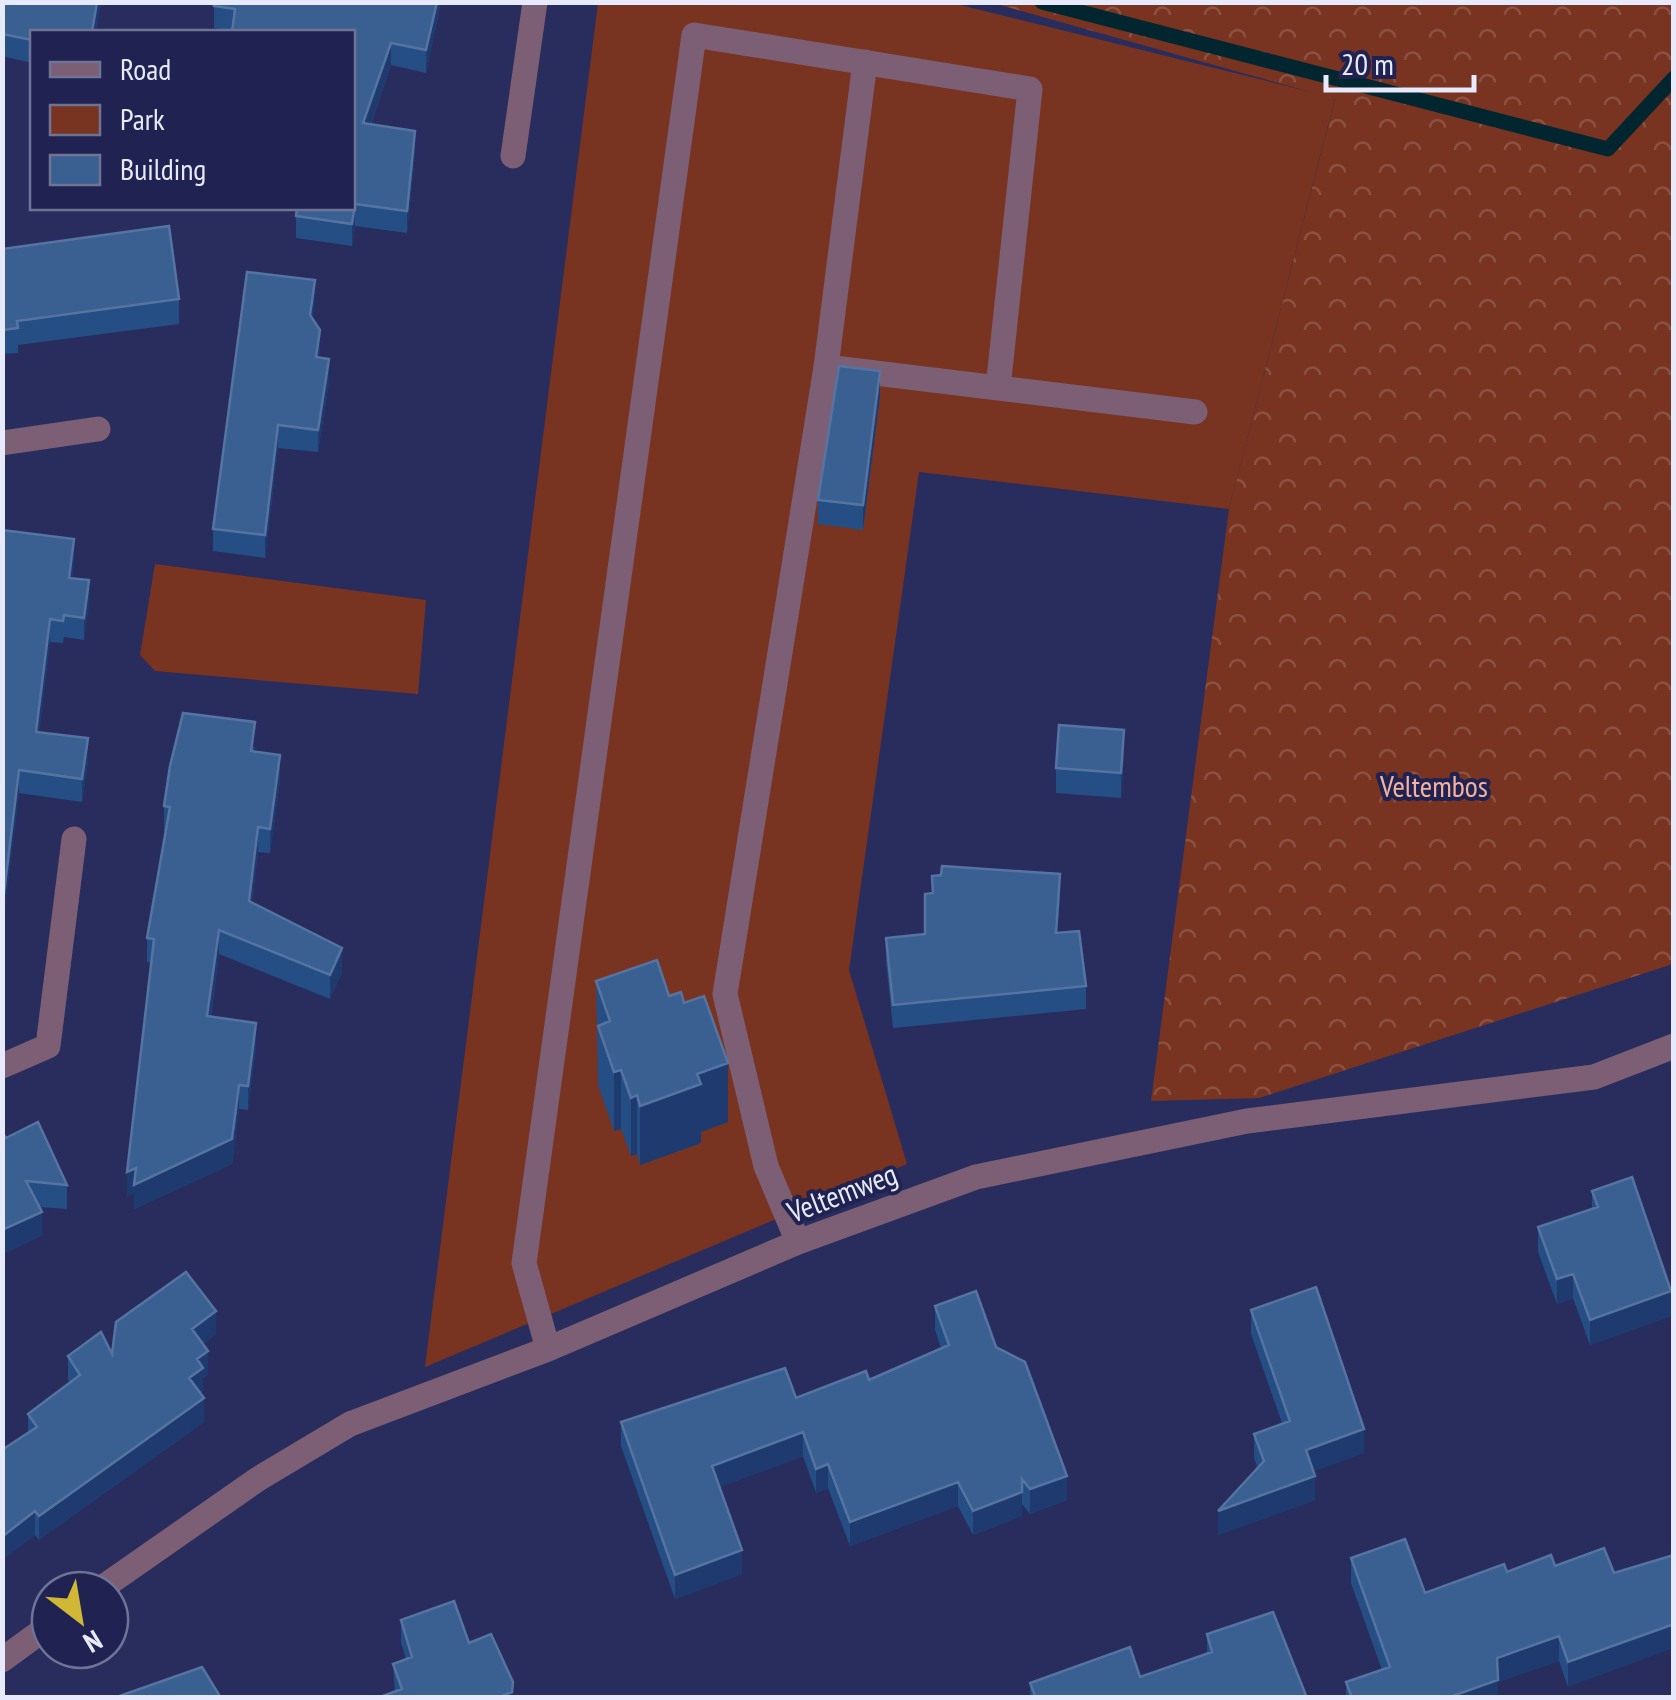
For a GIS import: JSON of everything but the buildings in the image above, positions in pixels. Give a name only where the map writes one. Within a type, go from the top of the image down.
[{"type":"street","points":[[513,156],[535,2]]},
{"type":"street","points":[[548,1349],[524,1263],[694,36],[1030,89],[998,388]]},
{"type":"street","points":[[798,1242],[766,1166],[725,994],[826,367],[864,62]]},
{"type":"street","points":[[826,367],[1195,412]]},
{"type":"street","points":[[2,444],[98,430]]},
{"type":"street","points":[[2,1066],[48,1046],[74,839]]},
{"type":"street","name":"Veltemweg","points":[[127,1570],[226,1500],[350,1424],[548,1349],[798,1242],[976,1176],[1247,1121],[1594,1077],[1674,1046]]},
{"type":"street","points":[[2,1660],[30,1640]]},
{"type":"green space","points":[[598,3],[952,3],[1335,98],[1229,509],[919,472],[849,970],[907,1164],[425,1367]]},
{"type":"green space","name":"Veltembos","points":[[993,3],[1673,3],[1673,964],[1259,1098],[1151,1101],[1229,509],[1335,99]]},
{"type":"green space","points":[[155,564],[426,600],[418,694],[155,671],[140,655]]},
{"type":"waterway","points":[[1042,2],[1608,149],[1674,78]]}]
